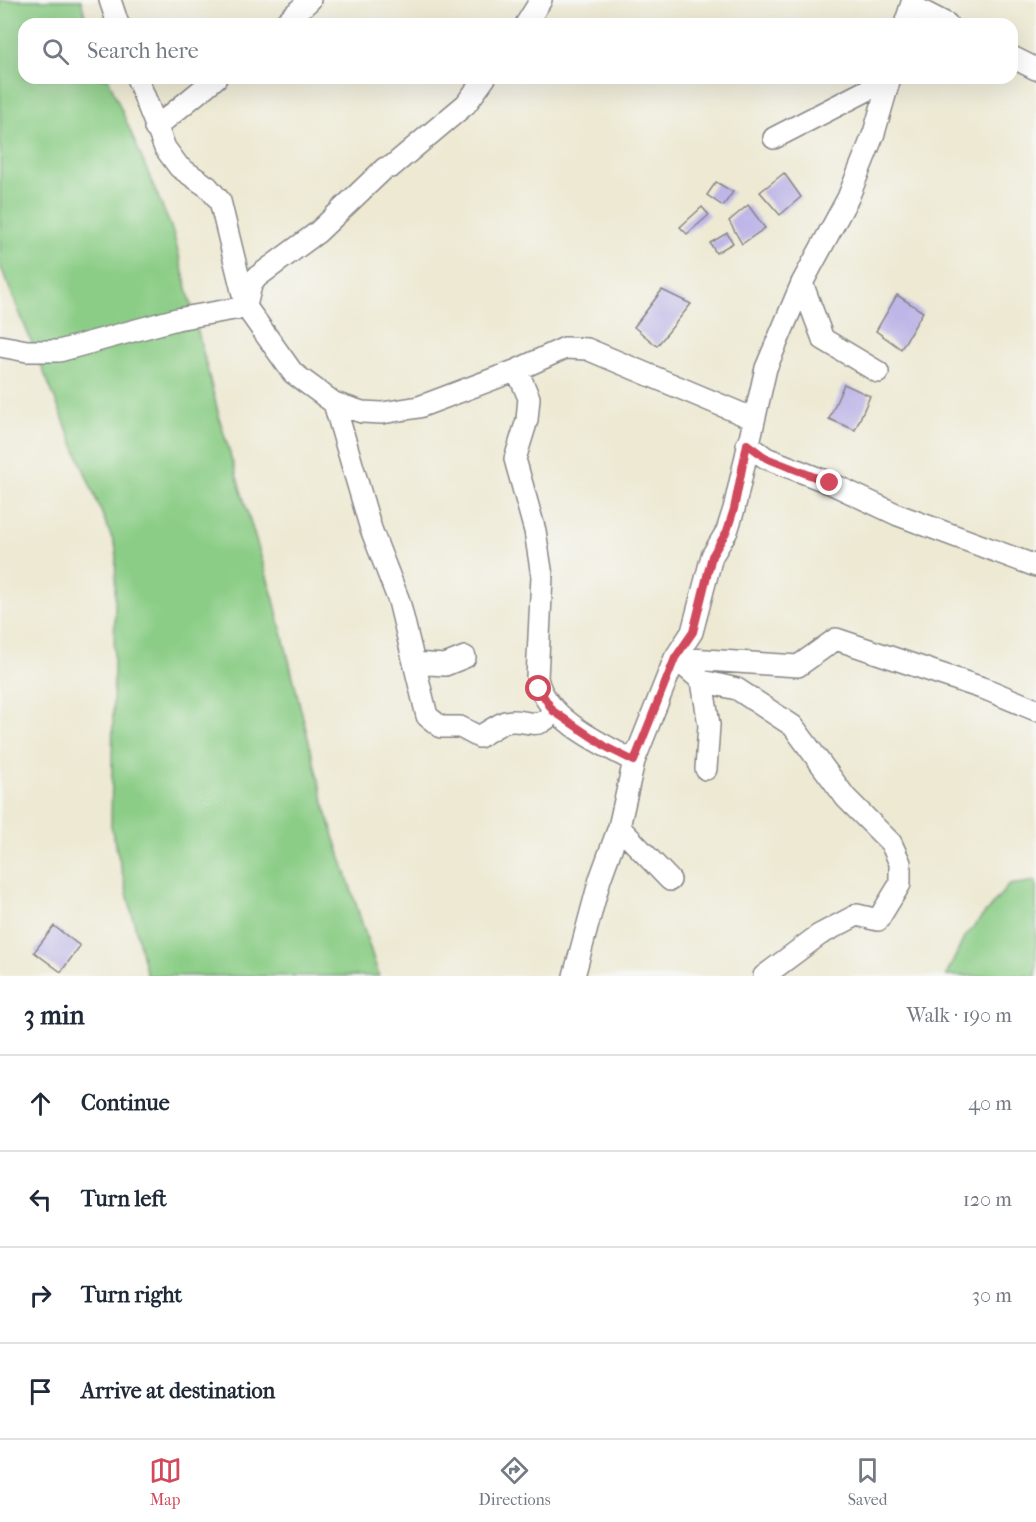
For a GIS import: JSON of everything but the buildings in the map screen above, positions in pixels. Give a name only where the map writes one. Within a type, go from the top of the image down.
[{"type":"street","points":[[110,0],[116,18]]},
{"type":"street","points":[[290,18],[310,0]]},
{"type":"street","points":[[530,18],[541,0]]},
{"type":"street","points":[[907,18],[913,0]]},
{"type":"street","points":[[913,0],[914,7],[935,18]]},
{"type":"street","points":[[1018,60],[1036,69]]},
{"type":"street","points":[[139,84],[155,128],[178,167],[208,187],[220,201],[246,307],[293,373],[334,403],[362,412],[382,413],[419,407],[517,370],[565,348],[587,349],[754,419]]},
{"type":"street","points":[[155,128],[209,84]]},
{"type":"street","points":[[246,307],[251,285],[256,277],[318,232],[385,168],[391,167],[466,104],[481,84]]},
{"type":"street","points":[[774,138],[879,84]]},
{"type":"street","points":[[574,976],[600,879],[619,827],[634,761],[675,658],[693,632],[712,556],[727,531],[734,509],[766,368],[802,283],[848,198],[874,133],[888,84]]},
{"type":"street","points":[[802,283],[823,339],[878,372]]},
{"type":"street","points":[[0,346],[27,351],[59,351],[177,319],[246,307]]},
{"type":"street","points":[[517,370],[529,398],[527,420],[514,459],[535,531],[542,576],[537,678],[539,689],[553,711],[608,748],[634,761]]},
{"type":"street","points":[[334,403],[371,529],[399,601],[427,716],[441,727],[460,727],[479,737],[507,722],[538,724],[548,719],[553,711]]},
{"type":"street","points":[[747,444],[766,458],[830,483],[898,515],[1036,566]]},
{"type":"street","points":[[675,658],[798,666],[836,639],[987,690],[1036,710]]},
{"type":"street","points":[[414,663],[445,665],[465,657]]},
{"type":"street","points":[[675,658],[702,681],[737,689],[793,726],[846,798],[891,843],[900,863],[900,884],[878,920],[857,915],[819,935],[764,976]]},
{"type":"street","points":[[702,681],[709,725],[706,769]]},
{"type":"street","points":[[619,827],[670,880]]},
{"type":"green space","points":[[0,0],[81,0],[86,18],[18,18],[18,84],[111,84],[173,232],[221,424],[274,600],[326,811],[379,976],[147,976],[111,826],[116,548],[0,265]]},
{"type":"green space","points":[[1036,881],[1036,976],[946,976],[964,938],[1009,885]]},
{"type":"route","points":[[539,689],[553,711],[608,748],[634,761],[675,658],[693,632],[712,556],[727,531],[734,509],[747,444],[766,458],[830,483]]}]
